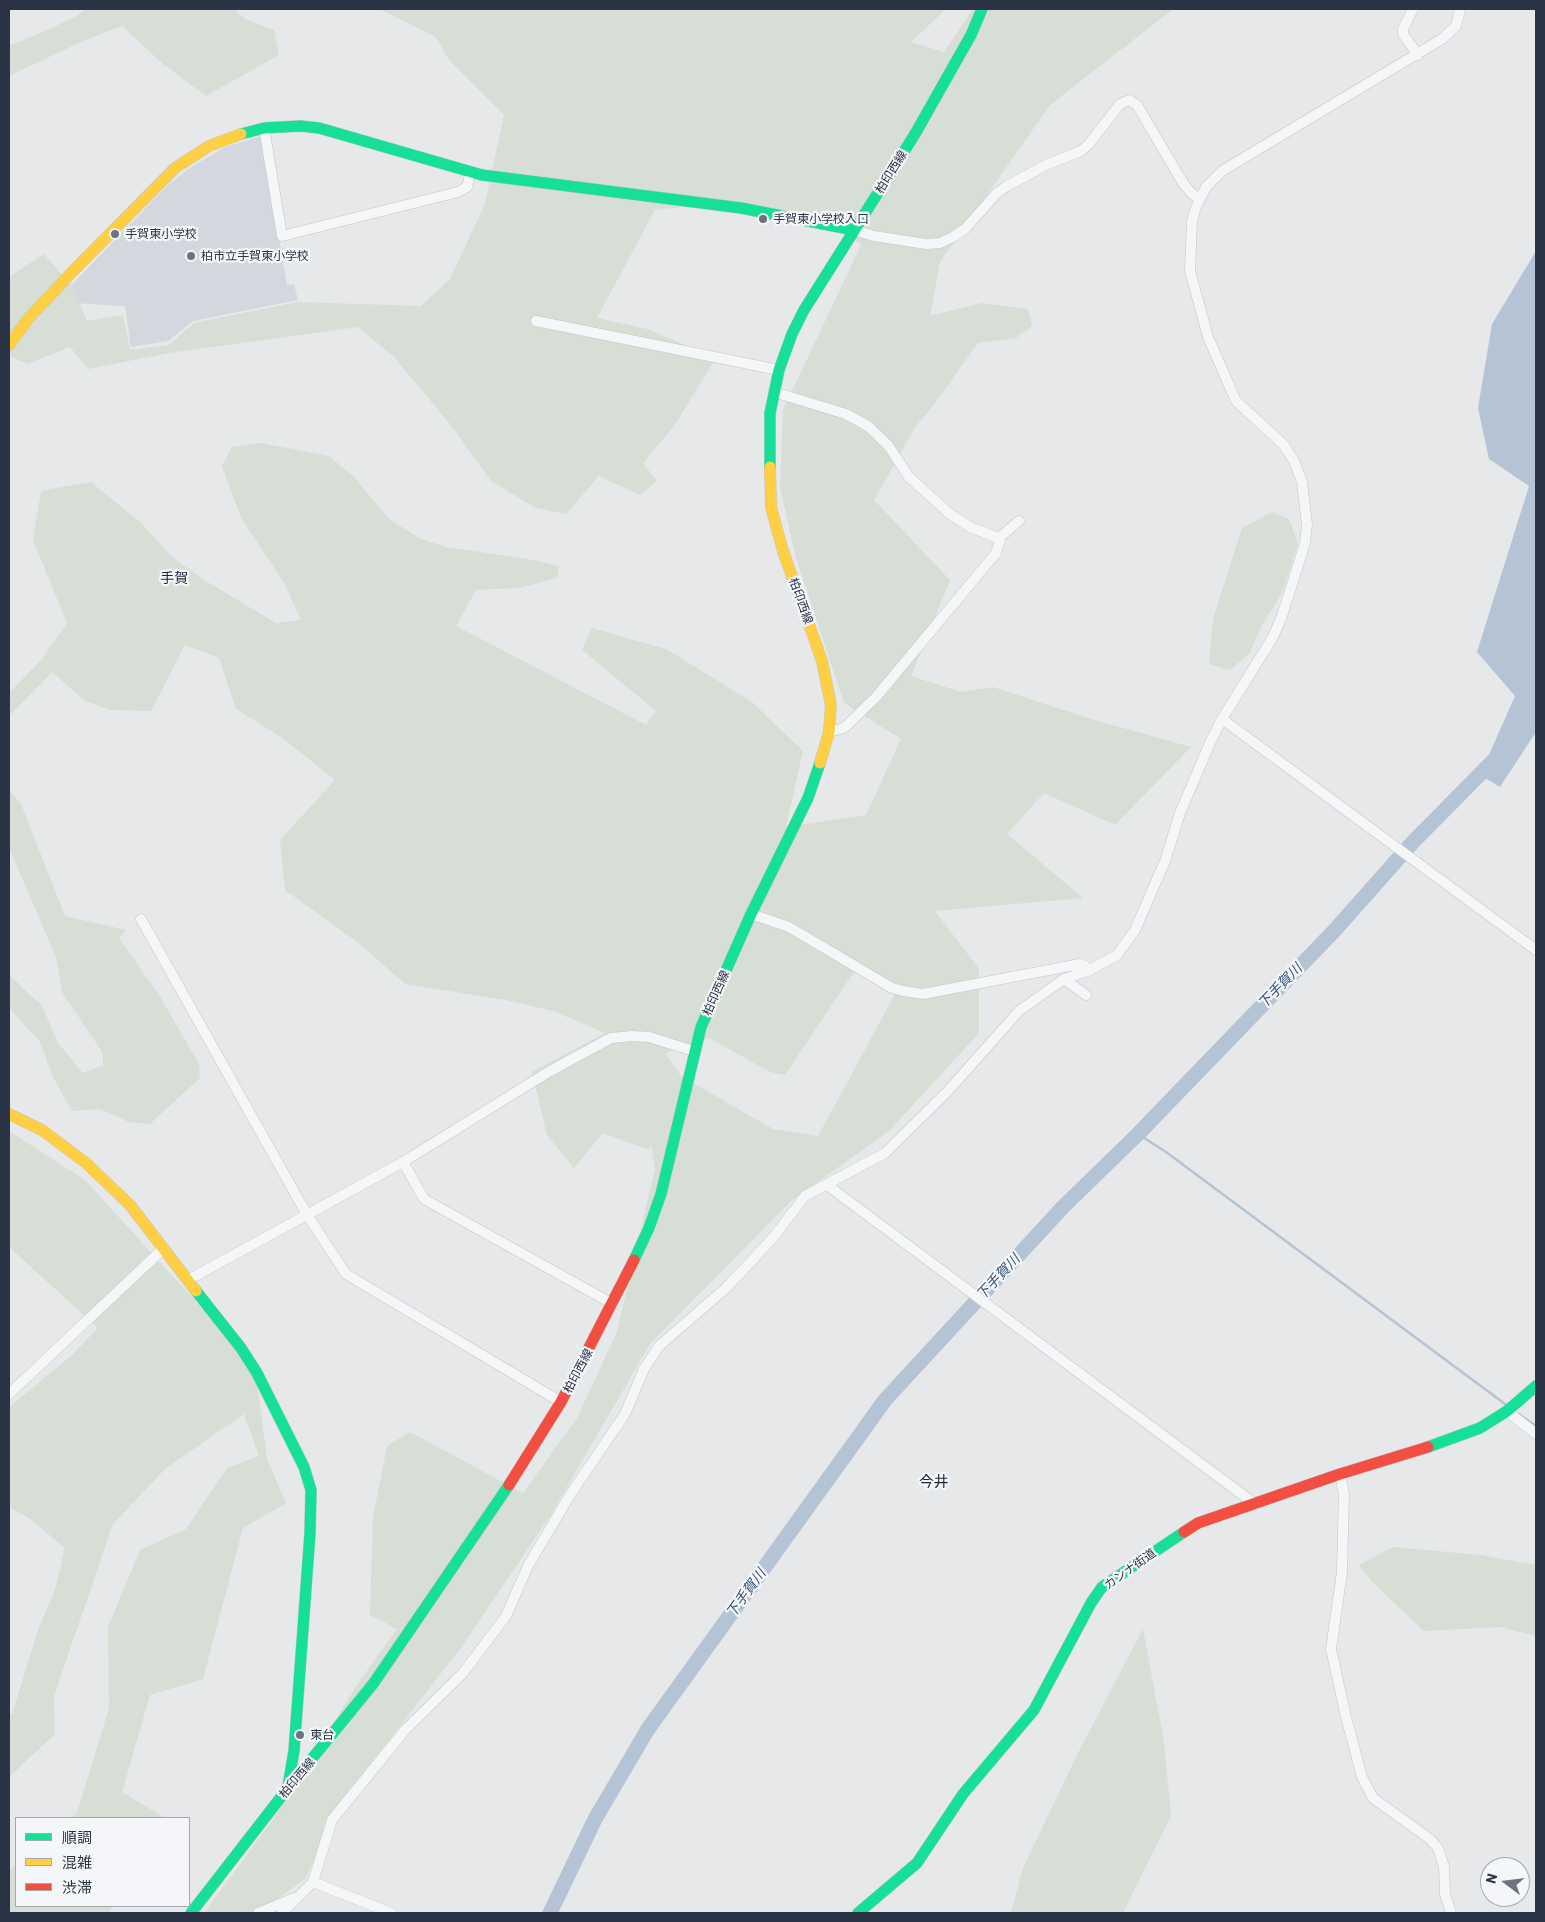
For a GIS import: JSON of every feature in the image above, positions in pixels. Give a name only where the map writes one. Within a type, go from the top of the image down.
[{"type":"street","name":"柏印西線","points":[[191,1913],[397,1651],[528,1457],[561,1402],[613,1304],[649,1228],[661,1194],[701,1026],[751,914],[808,798],[819,769],[829,732],[831,705],[822,661],[783,551],[771,507],[768,458],[770,413],[780,370],[792,334],[804,310],[915,134],[971,35],[982,9]]},
{"type":"street","points":[[1413,9],[1403,29],[1403,34],[1418,55]]},
{"type":"street","points":[[282,1913],[313,1882],[332,1820],[405,1730],[463,1673],[506,1616],[528,1566],[570,1495],[625,1414],[644,1369],[659,1346],[726,1288],[772,1240],[805,1196],[885,1153],[947,1092],[1020,1011],[1064,979],[1088,971],[1117,955],[1135,930],[1165,861],[1183,805],[1222,718],[1276,630],[1300,562],[1307,525],[1302,482],[1294,461],[1284,445],[1236,400],[1205,328],[1190,271],[1192,221],[1199,199],[1213,178],[1222,171],[1418,55],[1453,29],[1460,9]]},
{"type":"street","points":[[9,345],[29,318],[73,270],[175,168],[209,146],[246,132],[264,128],[300,126],[319,128],[471,172],[543,184],[740,208],[926,244],[940,243],[953,237],[969,225],[997,193],[1007,186],[1046,165],[1081,151],[1089,144],[1120,104],[1129,100],[1137,105],[1183,183],[1199,199]]},
{"type":"street","points":[[264,128],[282,236],[458,192],[467,187],[471,172]]},
{"type":"street","points":[[536,321],[780,370]]},
{"type":"street","points":[[774,392],[846,414],[868,426],[888,445],[909,477],[950,514],[970,527],[1000,539]]},
{"type":"street","points":[[829,732],[844,728],[876,697],[996,553],[1000,539],[1006,531],[1019,522]]},
{"type":"street","points":[[1222,718],[1536,950]]},
{"type":"street","points":[[751,914],[789,927],[892,988],[903,991],[923,994],[1080,964],[1085,966],[1088,971]]},
{"type":"street","points":[[141,919],[306,1213],[346,1274],[561,1402]]},
{"type":"street","points":[[1064,979],[1086,995]]},
{"type":"street","points":[[188,1280],[306,1213],[403,1162],[550,1071],[610,1038],[649,1037],[694,1051]]},
{"type":"street","points":[[9,1114],[42,1130],[86,1163],[130,1205],[223,1323],[257,1373],[304,1467],[311,1490],[310,1533],[294,1751],[288,1788]]},
{"type":"street","points":[[403,1162],[424,1199],[613,1304]]},
{"type":"street","points":[[827,1185],[1255,1504]]},
{"type":"street","points":[[9,1394],[164,1248]]},
{"type":"street","name":"カンナ街道","points":[[858,1913],[917,1863],[963,1794],[1034,1710],[1087,1610],[1102,1587],[1186,1529],[1340,1474],[1457,1438],[1485,1425],[1510,1410],[1536,1386]]},
{"type":"street","points":[[1510,1410],[1536,1434]]},
{"type":"street","points":[[1340,1474],[1344,1494],[1342,1572],[1331,1649],[1341,1698],[1362,1777],[1373,1798],[1430,1839],[1438,1848],[1444,1867],[1445,1894],[1450,1913]]},
{"type":"street","points":[[313,1882],[391,1913]]},
{"type":"street","points":[[258,1913],[297,1897]]},
{"type":"shaded area","points":[[86,9],[234,9],[245,19],[274,30],[279,55],[206,96],[163,64],[122,26],[83,41],[9,76],[9,46],[77,16]]},
{"type":"shaded area","points":[[380,9],[946,9],[911,42],[944,52],[973,9],[1173,9],[1050,105],[940,262],[930,316],[982,303],[1028,309],[1032,326],[1016,338],[978,343],[933,406],[916,426],[874,500],[950,580],[911,676],[961,692],[993,687],[1091,719],[1191,747],[1115,825],[1044,793],[1007,834],[1083,898],[935,911],[979,969],[979,1033],[889,1131],[791,1201],[650,1344],[550,1516],[460,1649],[325,1822],[321,1846],[305,1879],[258,1913],[204,1913],[274,1818],[359,1682],[397,1629],[370,1615],[373,1518],[387,1446],[410,1432],[523,1493],[577,1418],[617,1332],[655,1169],[651,1145],[649,1150],[603,1133],[574,1168],[547,1135],[532,1072],[605,1033],[553,1011],[506,1000],[405,984],[360,944],[285,890],[280,840],[335,780],[281,737],[236,709],[219,658],[185,645],[151,711],[110,710],[84,700],[52,672],[9,716],[9,693],[42,659],[67,623],[33,540],[41,491],[91,482],[141,523],[172,557],[204,580],[276,623],[301,620],[284,583],[241,518],[222,466],[232,447],[260,443],[329,456],[354,477],[390,520],[421,539],[446,547],[528,559],[559,566],[557,578],[519,588],[476,590],[456,626],[646,725],[656,711],[582,650],[592,628],[666,649],[752,702],[803,751],[786,827],[866,815],[901,739],[844,703],[796,558],[780,487],[783,410],[861,245],[835,223],[719,203],[655,210],[597,318],[647,329],[716,358],[674,426],[643,463],[657,481],[640,495],[599,476],[566,514],[536,508],[491,481],[450,424],[393,356],[358,327],[169,353],[88,369],[70,347],[27,364],[9,356],[9,277],[44,254],[72,286],[87,321],[123,315],[130,350],[169,345],[194,323],[297,302],[421,306],[450,279],[485,204],[504,115],[449,60],[436,37]],"holes":[[[856,969],[899,987],[818,1136],[773,1129],[681,1076],[665,1053],[709,1038],[770,1072],[785,1075]]]},
{"type":"shaded area","name":"柏市立手賀東小学校","points":[[262,136],[287,285],[294,284],[298,300],[193,321],[168,341],[131,347],[125,306],[55,302],[167,186],[188,169],[225,147]]},
{"type":"shaded area","points":[[1272,512],[1289,519],[1298,544],[1282,593],[1262,625],[1249,654],[1230,670],[1209,664],[1213,619],[1242,528]]},
{"type":"shaded area","points":[[9,790],[21,804],[65,916],[126,930],[119,938],[159,995],[199,1064],[200,1078],[150,1124],[129,1122],[100,1109],[72,1111],[53,1077],[40,1042],[9,1008],[9,975],[42,1006],[58,1043],[83,1073],[103,1066],[103,1053],[62,992],[56,957],[9,848]]},
{"type":"shaded area","points":[[9,1131],[85,1180],[229,1338],[257,1383],[267,1459],[286,1503],[243,1528],[203,1679],[150,1695],[122,1792],[163,1817],[72,1817],[77,1813],[109,1708],[108,1627],[140,1550],[186,1529],[227,1468],[259,1456],[244,1414],[166,1468],[113,1524],[54,1696],[55,1734],[9,1777],[9,1714],[12,1714],[39,1627],[54,1593],[65,1548],[29,1518],[9,1507],[9,1407],[71,1356],[98,1328],[9,1247]]},
{"type":"shaded area","points":[[1393,1547],[1481,1555],[1536,1565],[1536,1636],[1500,1627],[1424,1631],[1372,1582],[1359,1565]]},
{"type":"shaded area","points":[[1143,1629],[1164,1742],[1171,1816],[1123,1913],[1011,1913],[1023,1868],[1078,1753]]},
{"type":"shaded area","points":[[15,1865],[15,1907],[112,1907],[108,1913],[9,1913],[9,1871]]},
{"type":"water","points":[[1536,251],[1536,732],[1500,787],[1480,775],[1515,696],[1477,652],[1529,486],[1489,459],[1478,408],[1492,324]]},
{"type":"waterway","name":"下手賀川","points":[[550,1913],[595,1819],[648,1729],[885,1400],[1063,1207],[1138,1134],[1334,931],[1413,842],[1494,760]]},
{"type":"waterway","points":[[1138,1134],[1166,1152],[1505,1404]]},
{"type":"waterway","points":[[1519,1414],[1536,1426]]},
{"type":"traffic: fast","points":[[770,467],[770,413],[779,370],[792,334],[804,310],[915,134],[971,35],[982,9]]},
{"type":"traffic: fast","points":[[241,134],[264,128],[300,126],[319,128],[482,175],[741,208],[854,230]]},
{"type":"traffic: fast","points":[[634,1260],[649,1228],[661,1194],[701,1027],[751,914],[808,798],[820,763]]},
{"type":"traffic: fast","points":[[196,1291],[241,1348],[257,1373],[304,1467],[311,1490],[310,1533],[294,1751],[288,1786]]},
{"type":"traffic: fast","points":[[1428,1447],[1480,1428],[1507,1411],[1536,1386]]},
{"type":"traffic: fast","points":[[191,1913],[288,1788],[373,1684],[509,1485]]},
{"type":"traffic: fast","points":[[858,1913],[917,1863],[963,1794],[1034,1710],[1091,1603],[1102,1587],[1184,1532]]},
{"type":"traffic: slow","points":[[9,345],[29,318],[73,271],[175,168],[209,146],[241,134]]},
{"type":"traffic: slow","points":[[770,467],[771,507],[783,551],[822,661],[831,705],[829,732],[820,763]]},
{"type":"traffic: slow","points":[[9,1114],[42,1130],[86,1163],[130,1205],[196,1291]]},
{"type":"traffic: jam","points":[[509,1485],[561,1402],[634,1260]]},
{"type":"traffic: jam","points":[[1184,1532],[1198,1523],[1340,1474],[1428,1447]]},
{"type":"place","name":"手賀東小学校入口","points":[[763,219]]},
{"type":"place","name":"手賀東小学校","points":[[115,234]]},
{"type":"place","name":"柏市立手賀東小学校","points":[[191,256]]},
{"type":"place","name":"東台","points":[[300,1735]]},
{"type":"district","name":"手賀","points":[[174,578]]},
{"type":"district","name":"今井","points":[[934,1482]]}]
